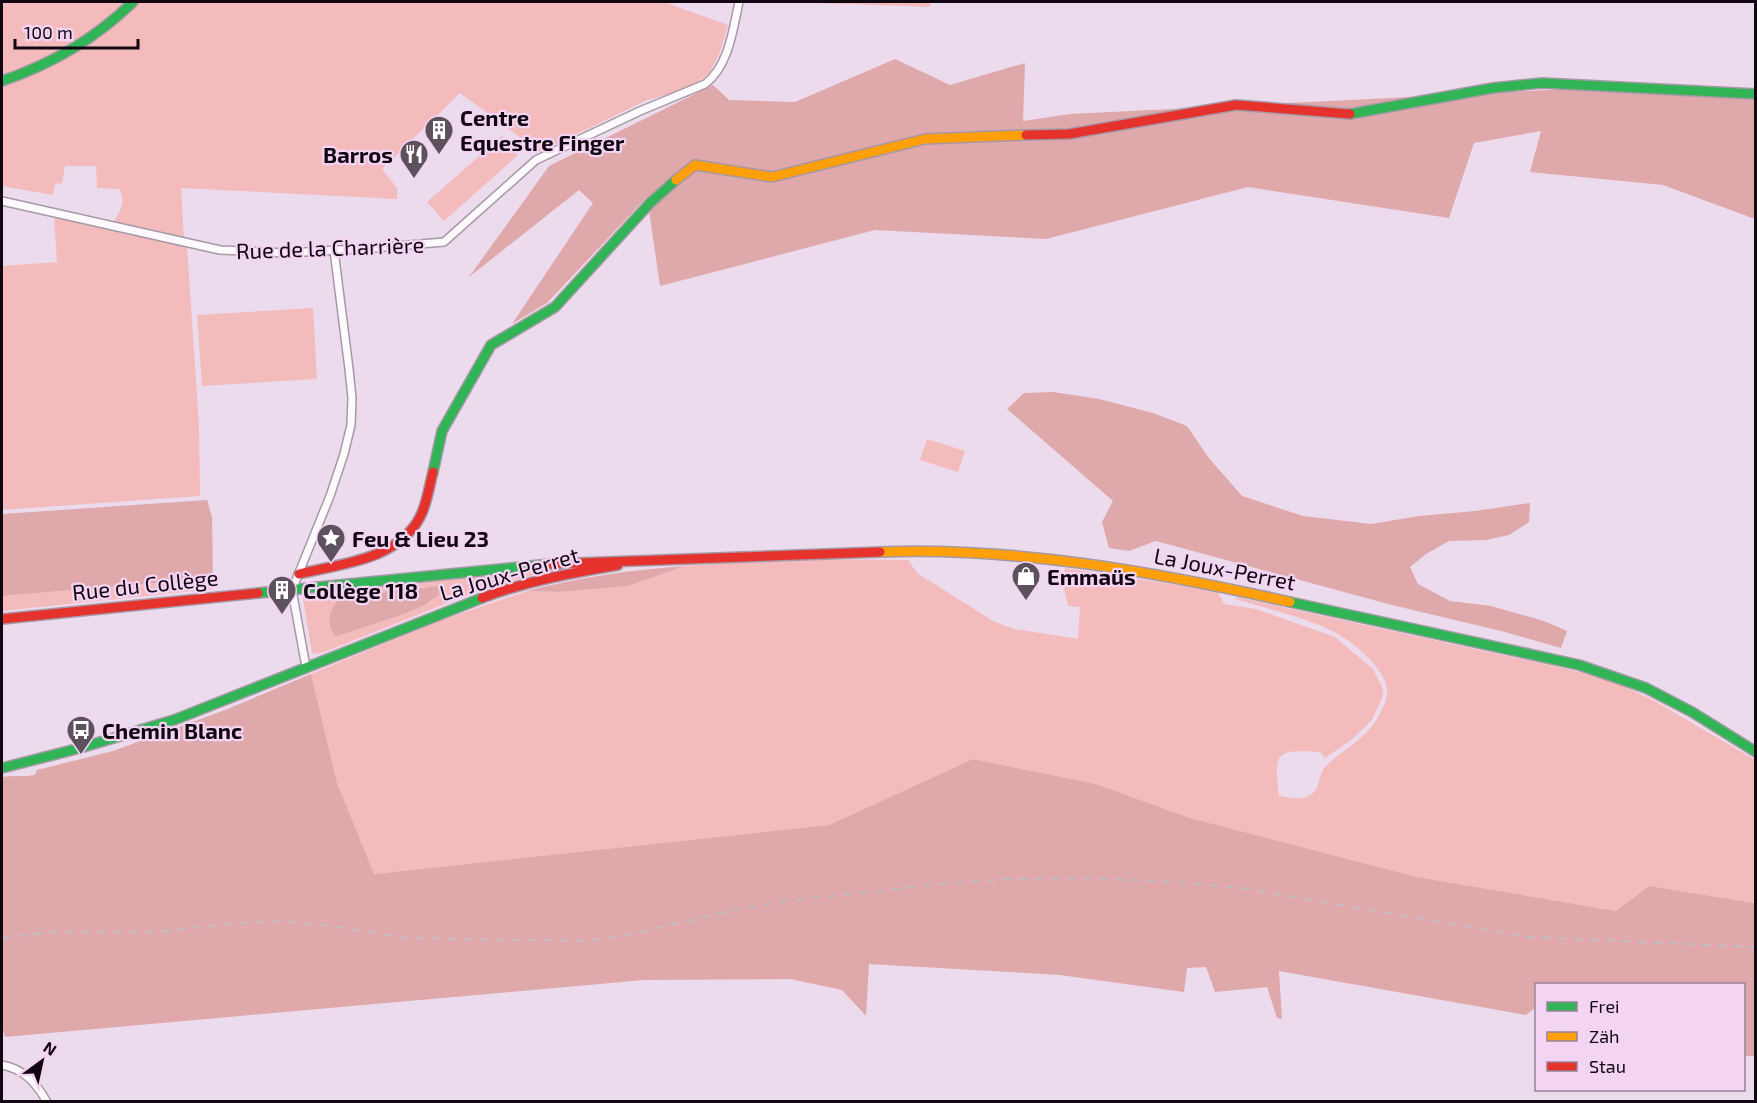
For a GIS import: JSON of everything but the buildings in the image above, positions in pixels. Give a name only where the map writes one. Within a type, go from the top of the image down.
[{"type":"main road","points":[[2,81],[52,61],[86,42],[106,27],[132,2]]},
{"type":"main road","points":[[299,574],[378,554],[393,547],[406,535],[420,518],[426,501],[442,430],[491,345],[555,307],[650,203],[694,165],[708,165],[772,177],[925,139],[1069,134],[1236,105],[1354,114],[1493,88],[1542,83],[1755,94]]},
{"type":"main road","name":"La Joux-Perret","points":[[292,590],[566,562],[793,554],[936,552],[1056,559],[1162,575],[1471,640],[1601,671],[1628,680],[1664,697],[1755,752]]},
{"type":"main road","name":"La Joux-Perret","points":[[2,768],[174,720],[499,591],[565,574],[660,559]]},
{"type":"main road","name":"Rue du Collège","points":[[2,619],[292,590]]},
{"type":"street","name":"Rue de la Charrière","points":[[2,201],[220,250],[287,253],[444,242],[536,160],[714,78],[729,47],[739,2]]},
{"type":"street","points":[[306,667],[292,590],[337,477],[351,425],[352,398],[334,250]]},
{"type":"street","points":[[2,1065],[27,1076],[39,1088],[47,1101]]},
{"type":"shaded area","points":[[2,2],[127,2],[104,25],[77,44],[2,77]]},
{"type":"shaded area","points":[[139,2],[664,2],[728,25],[719,55],[709,73],[697,83],[677,92],[647,100],[540,152],[460,93],[382,169],[397,188],[397,199],[181,188],[184,240],[116,226],[114,221],[122,205],[121,193],[119,189],[97,188],[96,166],[65,166],[62,184],[55,183],[53,195],[2,186],[2,85],[39,73],[77,52]]},
{"type":"shaded area","points":[[786,2],[931,2],[930,7]]},
{"type":"shaded area","points":[[895,59],[950,85],[1025,63],[1023,121],[1070,114],[1589,88],[1755,99],[1755,219],[1663,185],[1530,172],[1541,131],[1474,143],[1449,218],[1248,187],[1046,239],[875,230],[660,286],[647,197],[547,303],[512,324],[593,203],[579,190],[469,277],[549,166],[713,85],[729,100],[795,102]]},
{"type":"shaded area","points":[[502,136],[518,155],[444,221],[427,202]]},
{"type":"shaded area","points":[[54,217],[187,247],[199,425],[200,496],[2,510],[2,266],[57,262]]},
{"type":"shaded area","points":[[313,308],[317,379],[202,386],[197,315]]},
{"type":"shaded area","points":[[1053,392],[1099,399],[1153,413],[1187,426],[1208,457],[1242,496],[1303,516],[1371,524],[1530,503],[1529,522],[1509,535],[1486,540],[1449,541],[1426,554],[1410,567],[1418,584],[1450,601],[1491,606],[1544,621],[1567,631],[1561,648],[1156,541],[1129,551],[1109,548],[1102,522],[1113,501],[1007,409],[1024,393]]},
{"type":"shaded area","points":[[927,439],[965,451],[958,472],[920,460]]},
{"type":"shaded area","points":[[207,500],[212,517],[213,578],[2,596],[2,514]]},
{"type":"shaded area","points":[[792,559],[908,560],[917,573],[993,621],[1014,629],[1078,639],[1080,607],[1068,606],[1062,580],[1065,568],[1217,591],[1224,604],[1256,609],[1335,637],[1373,669],[1383,689],[1382,698],[1372,720],[1351,740],[1325,758],[1320,752],[1305,751],[1285,753],[1280,757],[1277,771],[1279,796],[1304,798],[1313,793],[1325,767],[1372,726],[1384,704],[1387,689],[1380,672],[1366,655],[1339,635],[1309,621],[1236,599],[1236,597],[1580,672],[1620,685],[1653,700],[1755,760],[1755,903],[1649,886],[1616,911],[1417,877],[1190,818],[1096,784],[973,759],[829,825],[373,874],[337,783],[311,674],[442,620],[527,591],[559,592],[628,586],[685,566]]},
{"type":"shaded area","points":[[685,566],[628,586],[559,592],[527,591],[605,575]]},
{"type":"shaded area","points":[[567,567],[506,582],[460,598],[317,654],[312,653],[302,593]],"holes":[[[438,587],[440,594],[425,605],[341,635],[395,591]]]},
{"type":"shaded area","points":[[213,578],[213,589],[2,611],[2,596]]},
{"type":"shaded area","points":[[438,586],[440,594],[425,605],[404,614],[341,635],[335,636],[330,627],[332,609],[338,600]]},
{"type":"shaded area","points":[[311,674],[337,783],[374,874],[829,825],[973,759],[1096,784],[1190,818],[1417,877],[1616,911],[1649,886],[1755,903],[1755,1056],[1745,1056],[1745,983],[1535,983],[1535,1008],[1526,1015],[1279,971],[1282,1019],[1277,1018],[1267,987],[1215,992],[1206,967],[1187,968],[1184,992],[1060,975],[869,964],[866,1016],[842,990],[790,979],[644,980],[5,1037],[2,1028],[2,777],[35,775],[37,770],[113,751],[225,710]]},
{"type":"railway","points":[[2,938],[53,932],[156,932],[281,921],[317,924],[406,938],[581,941],[623,936],[734,910],[796,900],[950,883],[1008,879],[1084,878],[1176,882],[1249,889],[1527,937],[1756,947]]},
{"type":"traffic: fast","points":[[2,81],[38,67],[72,49],[104,28],[133,2]]},
{"type":"traffic: fast","points":[[1350,114],[1493,88],[1542,83],[1756,94]]},
{"type":"traffic: fast","points":[[433,472],[442,431],[491,345],[555,307],[650,203],[676,180]]},
{"type":"traffic: fast","points":[[258,593],[550,564]]},
{"type":"traffic: fast","points":[[2,768],[174,720],[482,598]]},
{"type":"traffic: fast","points":[[1290,602],[1579,665],[1646,688],[1692,712],[1756,752]]},
{"type":"traffic: slow","points":[[676,180],[695,165],[772,177],[925,139],[1026,135]]},
{"type":"traffic: slow","points":[[880,552],[983,553],[1086,564],[1189,581],[1290,602]]},
{"type":"traffic: jam","points":[[1026,135],[1069,134],[1236,105],[1350,114]]},
{"type":"traffic: jam","points":[[299,574],[367,558],[398,543],[420,517],[433,472]]},
{"type":"traffic: jam","points":[[550,564],[880,552]]},
{"type":"traffic: jam","points":[[482,598],[532,582],[618,565]]},
{"type":"traffic: jam","points":[[2,619],[258,593]]},
{"type":"place","name":"Centre Equestre Finger","points":[[439,156]]},
{"type":"place","name":"Barros","points":[[414,180]]},
{"type":"place","name":"Feu & Lieu 23","points":[[331,564]]},
{"type":"place","name":"Emmaüs","points":[[1026,602]]},
{"type":"place","name":"Collège 118","points":[[282,616]]},
{"type":"place","name":"Chemin Blanc","points":[[81,756]]}]
